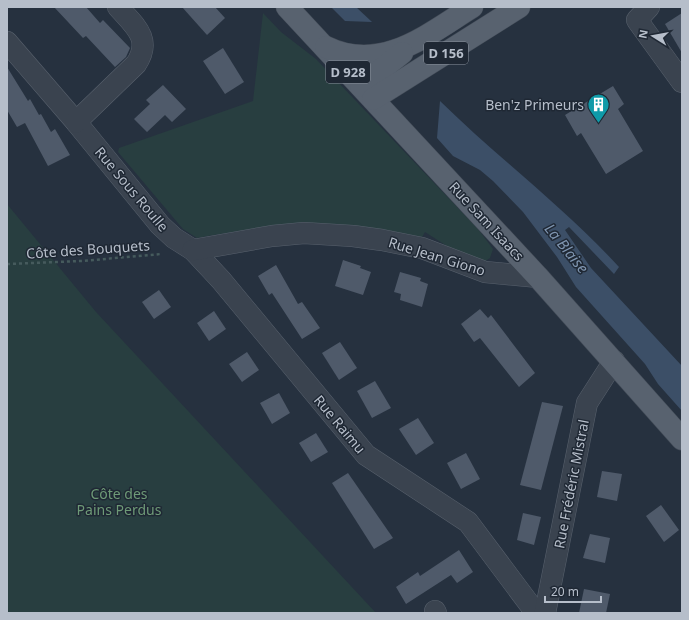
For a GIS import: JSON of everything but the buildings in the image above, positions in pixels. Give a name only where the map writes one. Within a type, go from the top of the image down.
[{"type":"main road","name":"Rue Sam Isaacs","points":[[287,7],[538,277],[682,439]]},
{"type":"main road","name":"D 156","points":[[323,45],[347,56],[372,57],[390,52],[422,38],[472,7]]},
{"type":"main road","name":"D 156","points":[[367,93],[519,7]]},
{"type":"main road","name":"D 156","points":[[367,93],[422,38]]},
{"type":"street","points":[[76,122],[136,64],[142,53],[143,42],[139,30],[118,7]]},
{"type":"street","points":[[649,7],[637,20],[682,82]]},
{"type":"street","name":"Rue Sous Roulle","points":[[7,42],[76,122],[160,225],[174,238],[193,250]]},
{"type":"street","name":"Rue Jean Giono","points":[[193,250],[272,236],[304,233],[353,236],[422,248],[485,272],[538,277]]},
{"type":"street","name":"Rue Raimu","points":[[193,250],[221,280],[366,455],[468,522],[536,613]]},
{"type":"street","name":"Rue Frédéric Mistral","points":[[545,613],[587,403],[614,361]]},
{"type":"path","name":"Côte des Bouquets","points":[[7,264],[82,261],[164,253]]},
{"type":"green space","points":[[263,13],[281,32],[316,59],[478,229],[493,249],[490,258],[484,262],[453,250],[425,232],[421,239],[364,227],[309,225],[254,229],[197,238],[183,229],[118,152],[119,148],[253,101]]},
{"type":"green space","name":"Côte des Pains Perdus","points":[[7,204],[96,312],[376,613],[7,613]]},
{"type":"water","points":[[331,7],[356,7],[372,22],[345,21]]},
{"type":"water","name":"La Blaise","points":[[440,101],[576,224],[619,267],[614,274],[569,227],[565,230],[591,268],[682,366],[682,411],[658,384],[645,364],[576,287],[557,257],[523,212],[493,181],[480,170],[453,156],[437,138]]},
{"type":"place","name":"Ben'z Primeurs","points":[[599,124]]}]
